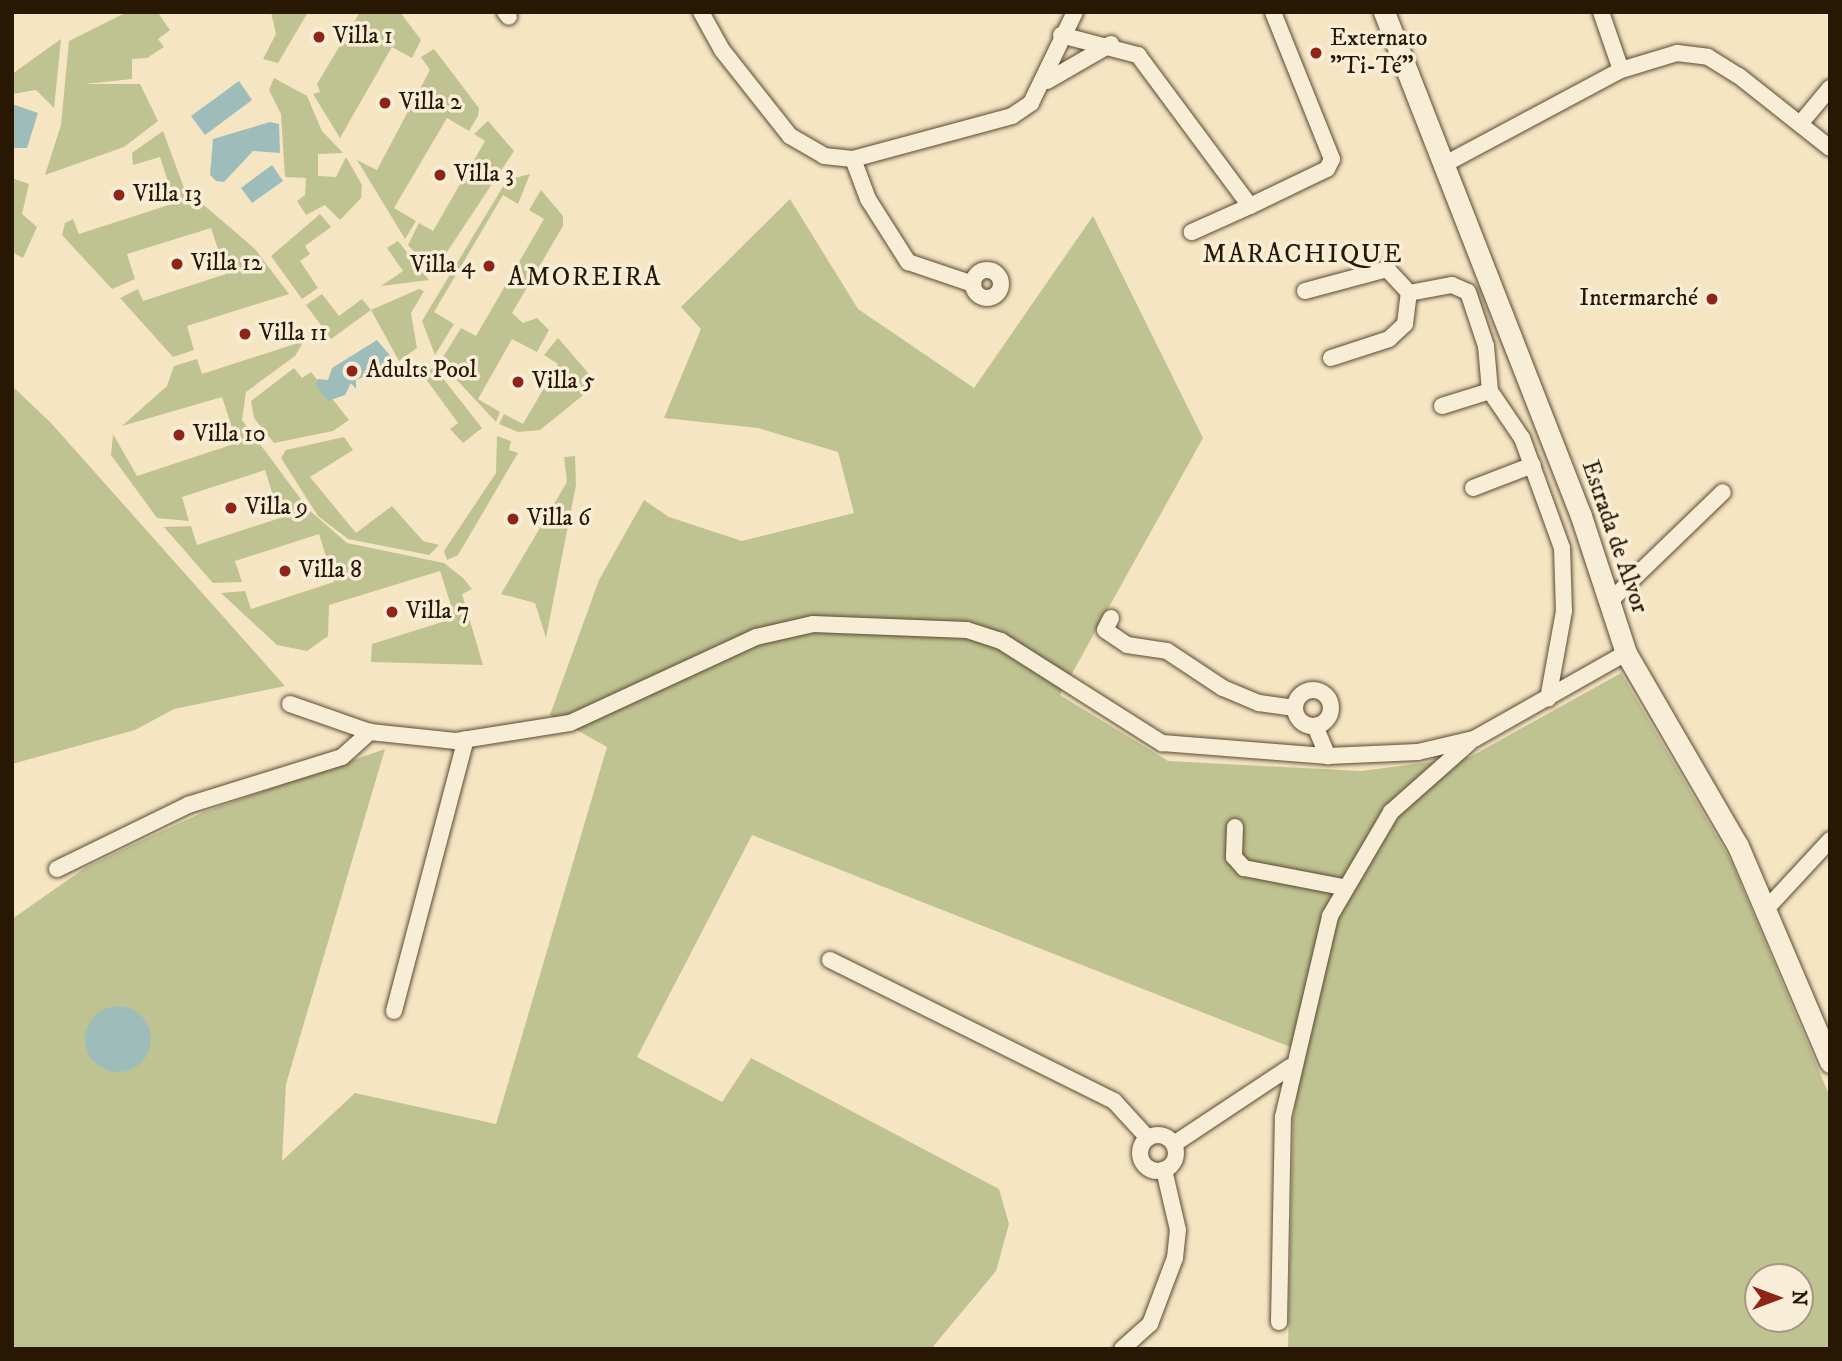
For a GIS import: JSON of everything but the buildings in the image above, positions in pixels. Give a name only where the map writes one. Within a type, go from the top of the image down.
[{"type":"street","points":[[701,12],[722,50],[790,136],[824,156],[853,159],[1012,116],[1046,81],[1111,44]]},
{"type":"street","points":[[1046,81],[1062,35],[1075,12]]},
{"type":"street","points":[[1192,232],[1326,169],[1332,159],[1273,12]]},
{"type":"street","name":"Estrada de Alvor","points":[[1384,12],[1445,164],[1626,653],[1768,907],[1830,1062]]},
{"type":"street","points":[[1601,12],[1620,70]]},
{"type":"street","points":[[1062,35],[1111,44],[1139,55],[1250,206]]},
{"type":"street","points":[[1445,164],[1620,70],[1677,53],[1708,57],[1830,148]]},
{"type":"street","points":[[1800,124],[1830,88]]},
{"type":"street","points":[[853,159],[868,199],[908,262],[973,284]]},
{"type":"street","points":[[1305,291],[1387,269],[1409,293],[1405,324],[1389,339],[1331,358]]},
{"type":"street","points":[[1409,293],[1443,285],[1468,292],[1486,346],[1490,391],[1533,465],[1562,548],[1564,611],[1548,699]]},
{"type":"street","points":[[1443,406],[1490,391]]},
{"type":"street","points":[[1473,488],[1533,465]]},
{"type":"street","points":[[1609,602],[1723,492]]},
{"type":"street","points":[[1111,618],[1105,630],[1127,645],[1167,651],[1223,688],[1295,708]]},
{"type":"street","points":[[290,704],[370,732],[466,739],[570,723],[756,637],[830,622],[967,629],[1001,641],[1162,743],[1328,757],[1419,752],[1474,739]]},
{"type":"street","points":[[1279,1322],[1280,1163],[1290,1068],[1312,974],[1343,887],[1391,812],[1474,739],[1626,653]]},
{"type":"street","points":[[1295,708],[1304,692],[1325,695],[1329,716],[1315,726]]},
{"type":"street","points":[[1295,708],[1301,722],[1315,726]]},
{"type":"street","points":[[1315,726],[1328,757]]},
{"type":"street","points":[[57,869],[188,805],[342,757],[370,732]]},
{"type":"street","points":[[394,1011],[466,739]]},
{"type":"street","points":[[1235,827],[1234,857],[1244,868],[1343,887]]},
{"type":"street","points":[[1768,907],[1830,840]]},
{"type":"street","points":[[830,960],[1115,1101],[1147,1138]]},
{"type":"street","points":[[1174,1144],[1290,1068]]},
{"type":"street","points":[[1147,1138],[1162,1135],[1174,1144],[1175,1159],[1164,1170]]},
{"type":"street","points":[[1147,1138],[1142,1161],[1164,1170]]},
{"type":"street","points":[[1122,1349],[1150,1324],[1175,1258],[1176,1210],[1164,1170]]},
{"type":"green space","points":[[127,12],[158,13],[170,30],[158,39],[164,47],[147,58],[132,59],[132,79],[85,84],[140,84],[158,121],[124,147],[45,175],[61,125],[69,41]]},
{"type":"green space","points":[[271,12],[308,12],[278,63],[263,59],[276,34]]},
{"type":"green space","points":[[360,12],[400,12],[421,40],[412,58],[392,47],[340,138],[313,94],[320,92],[317,84]]},
{"type":"green space","points":[[61,39],[54,108],[36,90],[12,94],[12,74]]},
{"type":"green space","points":[[434,49],[479,108],[478,116],[469,131],[447,118],[394,208],[416,221],[405,239],[357,160],[377,170],[430,70],[421,57]]},
{"type":"green space","points":[[274,78],[307,96],[322,131],[343,153],[318,154],[318,176],[336,177],[346,157],[362,185],[361,198],[340,220],[325,205],[306,215],[297,201],[305,195],[306,178],[285,177],[281,114],[269,90]]},
{"type":"green space","points":[[488,121],[514,151],[433,273],[408,245],[419,223],[433,231],[485,141],[474,134]]},
{"type":"green space","points":[[163,131],[184,188],[255,249],[289,294],[187,326],[194,350],[173,357],[120,298],[138,289],[143,301],[226,274],[211,228],[127,254],[135,279],[112,289],[62,235],[65,223],[73,219],[79,234],[175,203],[160,157],[133,165],[132,153]]},
{"type":"green space","points":[[530,174],[518,204],[503,195],[434,312],[454,324],[435,355],[422,321],[507,180]]},
{"type":"green space","points":[[12,178],[29,184],[22,214],[37,227],[23,258],[12,252]]},
{"type":"green space","points":[[541,190],[563,216],[563,226],[512,313],[523,323],[537,318],[549,330],[537,352],[512,339],[478,399],[500,412],[496,422],[440,362],[461,328],[476,336],[544,219],[529,210]]},
{"type":"green space","points":[[790,199],[858,309],[974,388],[1093,216],[1203,438],[1060,695],[1168,761],[1361,771],[1470,757],[1621,673],[1731,861],[1830,1097],[1830,1349],[1288,1349],[1293,1119],[1303,1052],[752,835],[637,1057],[722,1102],[751,1058],[999,1189],[1009,1224],[996,1271],[931,1349],[12,1349],[12,919],[85,868],[132,845],[204,812],[385,749],[286,1084],[282,1161],[355,1093],[496,1124],[607,747],[550,715],[599,580],[644,500],[669,517],[742,541],[854,513],[838,452],[758,428],[664,418],[701,329],[681,307]]},
{"type":"green space","points":[[320,214],[331,227],[305,246],[310,254],[300,261],[318,288],[302,299],[271,256]]},
{"type":"green space","points":[[398,241],[429,280],[381,286],[403,271],[387,248]]},
{"type":"green space","points":[[419,289],[424,291],[411,313],[417,348],[399,361],[371,310]]},
{"type":"green space","points":[[322,294],[339,316],[362,299],[371,310],[331,339],[306,305]]},
{"type":"green space","points":[[558,338],[590,375],[592,388],[540,430],[518,432],[499,424],[504,414],[523,424],[558,364],[544,355]]},
{"type":"green space","points":[[304,341],[295,356],[246,392],[242,420],[309,510],[347,543],[444,563],[463,578],[472,589],[462,594],[483,665],[371,662],[372,644],[455,618],[440,571],[329,605],[328,636],[307,651],[277,645],[221,593],[245,591],[251,609],[334,582],[319,534],[235,561],[242,582],[213,583],[164,527],[191,526],[197,545],[280,518],[265,470],[182,497],[189,521],[157,518],[111,455],[113,434],[137,476],[237,443],[222,397],[122,426],[167,386],[174,366],[197,359],[202,374]]},
{"type":"green space","points":[[434,367],[482,428],[463,443],[450,429],[458,423],[423,375]]},
{"type":"green space","points":[[294,368],[302,378],[311,372],[349,420],[333,431],[274,443],[254,418],[251,401]]},
{"type":"green space","points":[[12,386],[51,423],[285,686],[174,709],[135,730],[12,764]]},
{"type":"green space","points":[[497,436],[511,441],[509,450],[518,453],[458,555],[447,560],[444,551],[496,473]]},
{"type":"green space","points":[[344,437],[353,450],[310,477],[356,533],[392,506],[423,541],[439,545],[429,555],[348,539],[318,516],[281,458],[286,450]]},
{"type":"green space","points":[[575,456],[576,485],[546,638],[535,603],[501,594],[567,482],[564,457]]},
{"type":"water","points":[[239,81],[252,100],[205,135],[191,116]]},
{"type":"water","points":[[12,104],[38,113],[27,148],[12,148]]},
{"type":"water","points":[[270,122],[279,124],[280,153],[253,151],[224,182],[216,181],[210,175],[213,139]]},
{"type":"water","points":[[272,165],[283,181],[252,203],[241,188]]},
{"type":"water","name":"Adults Pool","points":[[377,340],[393,359],[381,368],[376,363],[377,371],[356,380],[356,389],[351,383],[345,395],[328,401],[315,385],[318,379],[328,380],[332,368]]},
{"type":"water","points":[[118,1006],[131,1009],[141,1016],[148,1026],[151,1039],[148,1052],[141,1062],[131,1069],[118,1072],[105,1069],[95,1062],[88,1052],[85,1039],[88,1026],[95,1016],[105,1009]]},
{"type":"place","name":"Villa 1","points":[[319,37]]},
{"type":"place","name":"Externato \"Ti-Té\"","points":[[1316,53]]},
{"type":"place","name":"Villa 2","points":[[385,103]]},
{"type":"place","name":"Villa 3","points":[[440,175]]},
{"type":"place","name":"Villa 13","points":[[119,195]]},
{"type":"place","name":"Villa 12","points":[[177,264]]},
{"type":"place","name":"Villa 4","points":[[489,266]]},
{"type":"place","name":"Intermarché","points":[[1712,299]]},
{"type":"place","name":"Villa 11","points":[[245,334]]},
{"type":"place","name":"Adults Pool","points":[[352,371]]},
{"type":"place","name":"Villa 5","points":[[518,382]]},
{"type":"place","name":"Villa 10","points":[[179,435]]},
{"type":"place","name":"Villa 9","points":[[231,508]]},
{"type":"place","name":"Villa 6","points":[[513,519]]},
{"type":"place","name":"Villa 8","points":[[285,571]]},
{"type":"place","name":"Villa 7","points":[[392,612]]},
{"type":"district","name":"MARACHIQUE","points":[[1303,255]]},
{"type":"district","name":"AMOREIRA","points":[[585,278]]}]
